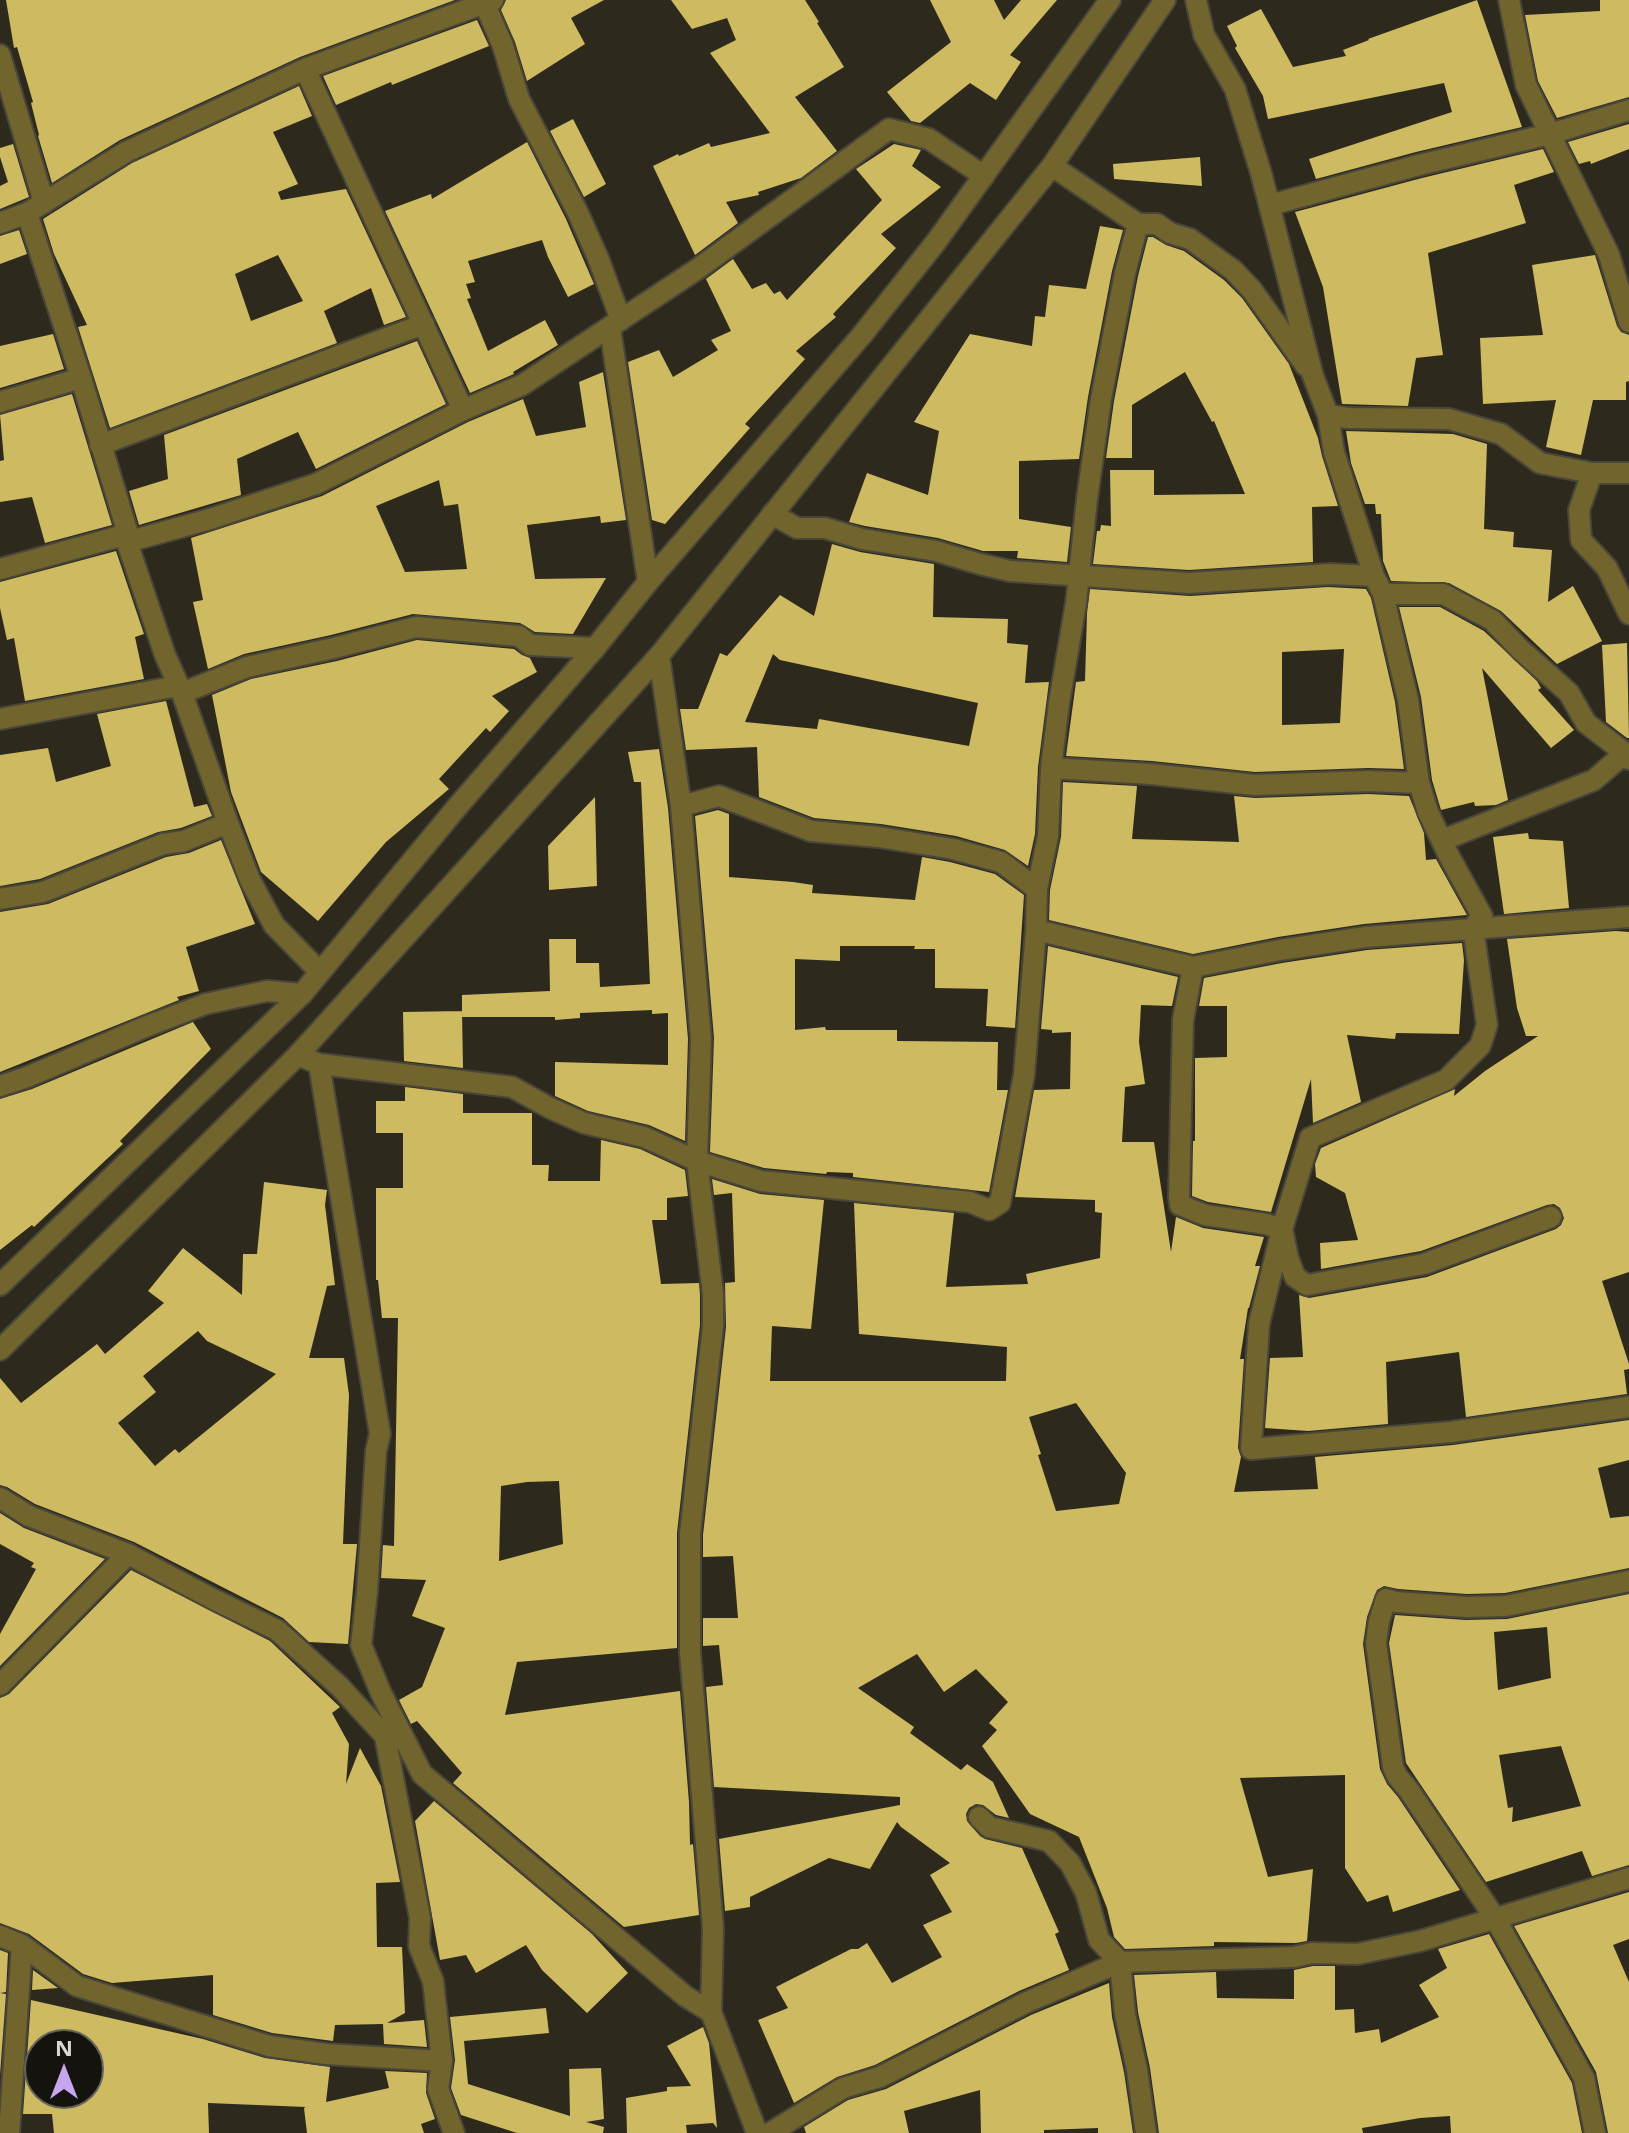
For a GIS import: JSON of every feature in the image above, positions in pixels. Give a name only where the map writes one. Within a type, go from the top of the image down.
[{"type":"street","points":[[0,1285],[302,994],[648,582],[862,335],[936,242],[1110,0]]},
{"type":"street","points":[[0,1350],[298,1055],[659,656],[1052,166],[1165,0]]},
{"type":"street","points":[[1196,0],[1204,35],[1235,89],[1270,205],[1313,376],[1328,415],[1334,452],[1378,585],[1408,700],[1419,783],[1428,812],[1482,916],[1473,928],[1487,1025],[1480,1046],[1446,1080],[1310,1138],[1282,1229],[1259,1324],[1251,1449],[1451,1432],[1629,1407]]},
{"type":"street","points":[[1509,0],[1526,85],[1609,255],[1629,322]]},
{"type":"street","points":[[0,223],[35,208],[126,152],[305,69],[486,1],[519,99],[598,258],[615,324],[648,582]]},
{"type":"street","points":[[0,55],[35,208],[81,378],[127,538],[165,655],[250,880],[274,925],[320,972]]},
{"type":"street","points":[[305,69],[463,410]]},
{"type":"street","points":[[1270,205],[1550,134],[1629,110]]},
{"type":"street","points":[[0,569],[210,519],[316,484],[463,410],[522,385],[699,268],[889,129],[929,139],[984,176]]},
{"type":"street","points":[[1052,166],[1138,224],[1157,224],[1170,233],[1190,239],[1233,270],[1252,290],[1313,376]]},
{"type":"street","points":[[298,1055],[319,1064],[512,1087],[584,1123],[644,1137],[697,1161],[761,1181],[970,1202],[989,1210],[1000,1203],[1024,1075],[1037,889],[1048,836],[1051,768],[1101,399],[1125,273],[1138,224]]},
{"type":"street","points":[[100,445],[424,324]]},
{"type":"street","points":[[0,402],[81,378]]},
{"type":"street","points":[[1328,415],[1449,419],[1501,434],[1540,463],[1592,473],[1629,473]]},
{"type":"street","points":[[1592,473],[1579,510],[1581,540],[1607,568],[1629,614]]},
{"type":"street","points":[[772,514],[797,528],[825,528],[862,539],[936,551],[1010,571],[1189,583],[1330,574],[1378,585],[1443,594],[1492,620],[1569,693],[1586,723],[1627,756],[1594,780],[1443,840]]},
{"type":"street","points":[[0,719],[180,689],[247,667],[416,627],[519,636],[530,645],[595,648]]},
{"type":"street","points":[[659,656],[681,806],[701,1039],[697,1161],[713,1294],[713,1326],[690,1534],[690,1652],[713,1928],[711,2012],[757,2133]]},
{"type":"street","points":[[1051,768],[1255,785],[1368,781],[1419,783]]},
{"type":"street","points":[[681,806],[719,796],[811,831],[879,837],[953,849],[1001,862],[1037,889]]},
{"type":"street","points":[[0,899],[43,892],[163,844],[184,841],[228,823]]},
{"type":"street","points":[[1036,930],[1193,967],[1366,937],[1629,917]]},
{"type":"street","points":[[1193,967],[1183,1020],[1180,1205],[1205,1215],[1282,1229]]},
{"type":"street","points":[[0,1086],[205,1004],[267,991],[302,994]]},
{"type":"street","points":[[319,1064],[380,1434],[376,1451],[361,1645],[381,1693],[422,1774],[685,1996],[711,2012]]},
{"type":"street","points":[[1282,1229],[1295,1277],[1307,1285],[1424,1264],[1551,1217]]},
{"type":"street","points":[[0,1498],[29,1516],[128,1554],[277,1630],[340,1687],[385,1736],[420,1918],[419,1946],[433,1981],[442,2061],[438,2089],[454,2133]]},
{"type":"street","points":[[0,1685],[128,1554]]},
{"type":"street","points":[[1595,2133],[1584,2078],[1495,1918],[1397,1776],[1393,1767],[1376,1643],[1386,1599],[1467,1607],[1506,1606],[1629,1581]]},
{"type":"street","points":[[385,1736],[407,1742]]},
{"type":"street","points":[[979,1817],[989,1827],[1049,1841],[1070,1863],[1086,1893],[1099,1940],[1120,1962],[1125,2014],[1146,2133]]},
{"type":"street","points":[[770,2133],[843,2088],[880,2077],[1025,2003],[1120,1962],[1294,1957],[1312,1953],[1357,1954],[1420,1941],[1629,1878]]},
{"type":"street","points":[[0,1936],[22,1945],[77,1986],[269,2046],[326,2054],[442,2061]]},
{"type":"street","points":[[9,2133],[22,1945]]},
{"type":"building","points":[[6,0],[455,0],[300,57],[120,140],[52,183],[38,136],[33,102],[17,47],[14,48]]},
{"type":"building","points":[[506,0],[604,0],[571,18],[585,44],[527,81],[501,10]]},
{"type":"building","points":[[671,0],[805,0],[844,67],[795,97],[837,151],[801,178],[758,192],[759,195],[726,202],[738,223],[695,255],[653,166],[709,143],[711,147],[770,133],[710,53],[736,40],[727,18],[692,29]]},
{"type":"building","points":[[930,0],[994,0],[1004,20],[1021,0],[1057,0],[1010,55],[1021,62],[996,100],[970,83],[920,123],[911,121],[887,92],[951,42]]},
{"type":"building","points":[[1477,0],[1522,127],[1316,179],[1309,159],[1452,112],[1444,83],[1268,119],[1263,96],[1235,48],[1237,46],[1227,26],[1261,9],[1293,67],[1346,56],[1343,50],[1368,39]]},
{"type":"building","points":[[1600,0],[1629,0],[1629,97],[1557,118],[1538,81],[1525,15],[1600,11]]},
{"type":"building","points":[[477,20],[489,46],[336,105],[323,76]]},
{"type":"building","points":[[299,86],[312,116],[273,132],[298,184],[278,192],[281,200],[346,189],[406,317],[384,325],[371,288],[324,311],[337,343],[110,428],[78,327],[87,325],[54,254],[43,219],[132,163]],"holes":[[[278,255],[303,301],[251,321],[235,274]]]},
{"type":"building","points":[[573,119],[606,184],[584,197],[550,131]]},
{"type":"building","points":[[1629,124],[1629,149],[1591,164],[1590,161],[1579,164],[1568,142]]},
{"type":"building","points":[[527,142],[566,219],[594,284],[568,297],[542,240],[468,261],[475,282],[466,284],[471,298],[467,299],[488,351],[545,320],[558,345],[514,374],[470,393],[385,211],[431,194],[432,199]]},
{"type":"building","points":[[13,144],[29,197],[0,209],[0,186],[8,182],[0,148]]},
{"type":"building","points":[[894,144],[921,150],[912,166],[941,187],[881,234],[896,248],[833,314],[836,317],[796,351],[805,359],[745,424],[750,428],[665,524],[652,520],[628,362],[659,350],[673,377],[718,350],[711,340],[731,331],[706,279],[733,259],[752,289],[766,283],[774,294],[780,291],[787,300],[882,200],[856,169]]},
{"type":"building","points":[[1543,149],[1554,172],[1514,185],[1526,223],[1428,253],[1443,355],[1416,358],[1408,406],[1342,404],[1323,287],[1295,212]]},
{"type":"building","points":[[1200,157],[1202,186],[1114,179],[1113,164]]},
{"type":"building","points":[[1100,226],[1123,230],[1112,271],[1079,459],[1019,461],[1019,519],[1071,527],[1067,562],[1017,558],[1018,551],[983,551],[938,538],[849,522],[867,473],[928,495],[939,431],[914,422],[970,334],[1032,346],[1035,316],[1045,317],[1049,285],[1086,289]]},
{"type":"building","points":[[19,230],[27,254],[0,264],[0,236]]},
{"type":"building","points":[[1148,237],[1184,251],[1224,280],[1242,298],[1289,364],[1318,438],[1338,506],[1312,507],[1313,562],[1189,570],[1093,564],[1097,531],[1100,531],[1101,525],[1111,526],[1110,470],[1154,470],[1154,495],[1245,494],[1214,421],[1185,372],[1132,405],[1132,458],[1106,458],[1114,401]]},
{"type":"building","points":[[1595,255],[1617,326],[1629,335],[1629,381],[1626,382],[1626,400],[1593,400],[1581,455],[1546,447],[1556,400],[1483,404],[1480,338],[1543,335],[1532,265]]},
{"type":"building","points":[[53,334],[64,369],[0,388],[0,346]]},
{"type":"building","points":[[417,341],[446,404],[316,469],[298,432],[237,459],[241,495],[139,525],[129,491],[168,479],[164,435]]},
{"type":"building","points":[[603,372],[626,520],[601,523],[600,516],[527,525],[535,579],[606,578],[573,634],[535,632],[520,623],[413,614],[244,654],[208,669],[193,602],[203,600],[191,538],[322,496],[468,422],[523,399],[536,436],[586,427],[579,382]],"holes":[[[439,480],[444,506],[458,504],[467,569],[405,572],[376,506]]]},
{"type":"building","points":[[72,394],[112,525],[45,543],[32,497],[0,502],[0,461],[4,460],[0,415]]},
{"type":"building","points":[[1346,431],[1453,434],[1487,444],[1484,529],[1514,532],[1513,547],[1552,550],[1548,602],[1573,586],[1602,641],[1557,664],[1501,611],[1449,583],[1391,581],[1383,561],[1381,514],[1376,514],[1375,504],[1365,504],[1351,463]]},
{"type":"building","points":[[832,544],[860,552],[934,564],[933,617],[1008,619],[1007,643],[1028,645],[1025,683],[1049,682],[1038,767],[1035,834],[1028,866],[1005,850],[956,836],[881,824],[814,818],[759,797],[757,747],[686,750],[680,709],[698,709],[720,653],[727,656],[780,595],[814,616]],"holes":[[[773,654],[780,660],[978,703],[969,746],[819,719],[817,729],[745,722]]]},
{"type":"building","points":[[116,551],[144,634],[135,637],[144,679],[25,701],[14,638],[7,640],[0,608],[0,582]]},
{"type":"building","points":[[1328,587],[1366,589],[1371,598],[1395,702],[1404,769],[1255,772],[1066,756],[1076,682],[1085,681],[1090,589],[1190,596]],"holes":[[[1344,649],[1340,723],[1282,725],[1282,652]]]},
{"type":"building","points":[[1399,607],[1440,607],[1484,631],[1537,681],[1541,688],[1538,690],[1574,730],[1551,748],[1482,668],[1508,800],[1496,805],[1475,806],[1474,802],[1441,810],[1432,780],[1421,697]]},
{"type":"building","points":[[417,640],[514,649],[530,658],[537,672],[492,696],[509,711],[490,732],[486,728],[439,779],[449,789],[386,842],[318,921],[261,872],[231,792],[212,695],[251,679]]},
{"type":"building","points":[[1627,643],[1629,738],[1606,722],[1602,645]]},
{"type":"building","points":[[166,701],[194,807],[207,804],[212,816],[181,828],[158,832],[40,879],[0,886],[0,755],[48,748],[56,782],[111,766],[97,714]]},
{"type":"building","points":[[659,749],[668,808],[688,1039],[685,1141],[649,1125],[588,1111],[555,1096],[555,1062],[668,1065],[668,1013],[652,1014],[652,1010],[580,1013],[580,1018],[555,1020],[555,1017],[462,1017],[462,995],[550,991],[549,939],[576,939],[576,963],[599,963],[600,987],[650,984],[641,782],[634,782],[628,752]]},
{"type":"building","points":[[1063,782],[1137,786],[1132,839],[1239,842],[1234,796],[1409,796],[1424,833],[1426,860],[1436,859],[1467,915],[1364,924],[1193,954],[1049,920],[1050,890],[1061,837]]},
{"type":"building","points":[[595,797],[597,886],[549,890],[548,846]]},
{"type":"building","points":[[718,810],[729,814],[729,877],[813,885],[812,893],[915,900],[922,857],[995,874],[1024,895],[1015,1028],[986,1026],[988,989],[935,988],[935,949],[840,946],[840,961],[795,959],[795,1030],[825,1027],[826,1030],[897,1030],[897,1041],[998,1042],[997,1090],[1008,1090],[989,1192],[853,1177],[853,1173],[826,1174],[764,1168],[710,1152],[714,1038],[695,816]]},
{"type":"building","points":[[1528,833],[1529,839],[1563,841],[1569,908],[1504,914],[1493,837]]},
{"type":"building","points":[[221,840],[255,924],[186,947],[199,991],[177,997],[179,1000],[0,1072],[0,912],[48,904],[166,857],[189,853]]},
{"type":"building","points":[[1629,932],[1629,1272],[1602,1281],[1629,1364],[1629,1369],[1624,1370],[1627,1394],[1466,1417],[1459,1352],[1386,1362],[1388,1424],[1308,1431],[1265,1428],[1270,1358],[1303,1357],[1299,1295],[1309,1298],[1427,1277],[1561,1225],[1564,1218],[1560,1208],[1554,1204],[1547,1205],[1421,1251],[1321,1269],[1320,1243],[1358,1240],[1345,1193],[1316,1177],[1315,1164],[1321,1148],[1455,1089],[1454,1096],[1538,1036],[1526,1036],[1517,1008],[1507,939]]},
{"type":"building","points":[[1462,943],[1464,960],[1459,1034],[1396,1033],[1395,1039],[1347,1035],[1361,1102],[1313,1123],[1311,1079],[1271,1212],[1208,1202],[1192,1196],[1195,1058],[1227,1057],[1227,1006],[1199,1006],[1204,978],[1367,950]]},
{"type":"building","points":[[1048,946],[1178,977],[1172,1006],[1141,1005],[1139,1042],[1145,1084],[1125,1087],[1122,1142],[1154,1142],[1171,1252],[1176,1217],[1203,1228],[1264,1237],[1255,1266],[1260,1266],[1248,1308],[1240,1359],[1244,1359],[1238,1448],[1241,1457],[1234,1492],[1318,1489],[1315,1457],[1453,1445],[1629,1420],[1629,1460],[1598,1468],[1610,1518],[1629,1516],[1629,1568],[1505,1593],[1467,1594],[1384,1586],[1377,1590],[1367,1617],[1363,1644],[1380,1769],[1387,1784],[1460,1890],[1393,1912],[1388,1895],[1367,1902],[1345,1868],[1345,1775],[1240,1778],[1268,1877],[1313,1869],[1307,1941],[1296,1943],[1214,1942],[1214,1946],[1125,1949],[1114,1937],[1107,1908],[1079,1837],[1030,1814],[982,1746],[997,1730],[989,1723],[1008,1702],[976,1669],[944,1692],[917,1654],[858,1688],[914,1727],[910,1733],[961,1770],[967,1764],[993,1782],[1009,1818],[976,1804],[969,1808],[967,1821],[985,1839],[1022,1848],[1059,1932],[1055,1934],[1069,1970],[1019,1991],[875,2065],[837,2077],[794,2103],[758,2020],[788,2008],[776,1987],[867,1943],[892,1983],[942,1957],[923,1925],[952,1912],[930,1875],[950,1863],[897,1822],[870,1869],[829,1858],[750,1897],[750,1907],[725,1911],[719,1839],[900,1805],[900,1797],[714,1787],[706,1687],[723,1685],[719,1645],[703,1646],[703,1618],[738,1618],[733,1556],[703,1557],[726,1327],[725,1283],[735,1282],[732,1193],[714,1195],[712,1179],[760,1194],[824,1200],[811,1329],[772,1326],[770,1381],[1006,1381],[1007,1347],[859,1334],[854,1203],[954,1213],[946,1287],[1028,1284],[1026,1274],[1100,1258],[1102,1213],[1095,1212],[1095,1200],[1015,1197],[1034,1090],[1070,1089],[1071,1032],[1052,1033],[1052,1030],[1041,1029]],"holes":[[[1076,1403],[1126,1473],[1119,1504],[1056,1511],[1029,1417]]]},
{"type":"building","points":[[462,1011],[463,1068],[404,1061],[403,1012]]},
{"type":"building","points":[[193,1022],[211,1049],[120,1141],[123,1144],[34,1227],[32,1225],[0,1250],[0,1099],[32,1089]]},
{"type":"building","points":[[405,1087],[463,1094],[463,1113],[532,1113],[532,1165],[549,1165],[548,1181],[600,1181],[601,1140],[640,1149],[685,1170],[688,1196],[667,1198],[667,1220],[652,1220],[661,1284],[699,1283],[700,1295],[700,1325],[677,1533],[677,1648],[517,1662],[505,1715],[680,1691],[690,1845],[693,1844],[699,1915],[624,1927],[453,1783],[462,1773],[417,1721],[411,1724],[399,1700],[422,1687],[445,1628],[412,1616],[426,1580],[381,1578],[383,1545],[394,1546],[398,1318],[382,1318],[376,1280],[376,1188],[403,1188],[403,1133],[376,1133],[376,1101],[405,1101]],"holes":[[[559,1481],[563,1544],[499,1561],[501,1486]]]},
{"type":"building","points":[[264,1182],[327,1190],[325,1205],[335,1285],[327,1286],[309,1358],[344,1358],[349,1395],[343,1544],[357,1544],[348,1644],[309,1642],[283,1618],[134,1542],[35,1504],[0,1485],[0,1378],[21,1403],[97,1344],[105,1354],[164,1303],[148,1291],[183,1248],[242,1295],[243,1254],[257,1254]],"holes":[[[198,1331],[207,1341],[276,1374],[179,1453],[175,1449],[155,1466],[118,1423],[156,1392],[143,1376]]]},
{"type":"building","points":[[0,1513],[24,1528],[105,1559],[0,1666],[0,1634],[36,1569],[31,1567],[34,1563],[0,1544]]},
{"type":"building","points":[[131,1570],[270,1641],[340,1707],[332,1713],[349,1744],[346,1784],[360,1748],[381,1786],[400,1882],[376,1883],[377,1947],[402,1947],[405,2013],[387,2023],[424,2020],[427,2047],[384,2044],[383,2024],[335,2025],[333,2041],[272,2033],[213,2015],[213,1975],[112,1983],[83,1974],[29,1934],[0,1923],[0,1698],[9,1694]]},
{"type":"building","points":[[1629,1594],[1629,1865],[1592,1876],[1582,1851],[1486,1882],[1406,1763],[1389,1643],[1395,1615],[1466,1620],[1507,1619]],"holes":[[[1547,1627],[1551,1678],[1498,1690],[1494,1632]],[[1561,1746],[1581,1806],[1512,1822],[1513,1807],[1508,1808],[1499,1755]]]},
{"type":"building","points":[[434,1801],[592,1934],[628,1973],[587,2013],[542,1970],[526,1945],[476,1973],[466,1955],[440,1960],[415,1821]]},
{"type":"building","points":[[1629,1892],[1629,1939],[1613,1945],[1629,1982],[1629,2133],[1608,2133],[1596,2072],[1514,1926]]},
{"type":"building","points":[[1489,1934],[1572,2083],[1582,2133],[1451,2133],[1450,2116],[1362,2128],[1363,2133],[1159,2133],[1134,1975],[1216,1972],[1217,1998],[1294,1999],[1294,1970],[1335,1966],[1335,2010],[1354,2009],[1355,2033],[1379,2029],[1381,2043],[1439,2017],[1419,1985],[1447,1968],[1438,1949]]},
{"type":"building","points":[[0,1950],[8,1953],[6,1992],[0,1993]]},
{"type":"building","points":[[33,1970],[58,1988],[32,1990]]},
{"type":"building","points":[[1109,1983],[1112,2017],[1133,2133],[1098,2133],[1098,2128],[1044,2130],[1044,2133],[981,2133],[980,2090],[904,2111],[909,2133],[806,2133],[804,2127],[848,2100],[886,2089],[1031,2015]]},
{"type":"building","points":[[0,1993],[6,1994],[0,2075]]},
{"type":"building","points":[[31,2000],[203,2039],[265,2058],[330,2067],[326,2102],[389,2088],[385,2071],[427,2073],[426,2093],[435,2119],[421,2124],[424,2133],[307,2133],[306,2107],[208,2103],[209,2133],[54,2133],[52,2114],[23,2114],[24,2100],[24,2109],[104,2109],[104,2029],[29,2029]]},
{"type":"building","points":[[546,2008],[549,2033],[464,2041],[468,2084],[570,2116],[569,2069],[601,2068],[604,2119],[586,2122],[604,2127],[603,2133],[517,2133],[461,2115],[451,2088],[455,2060],[450,2017]]},
{"type":"building","points":[[703,2027],[709,2043],[717,2128],[713,2123],[686,2125],[687,2133],[627,2133],[626,2098],[667,2091],[667,2087],[691,2086],[667,2046]]}]
